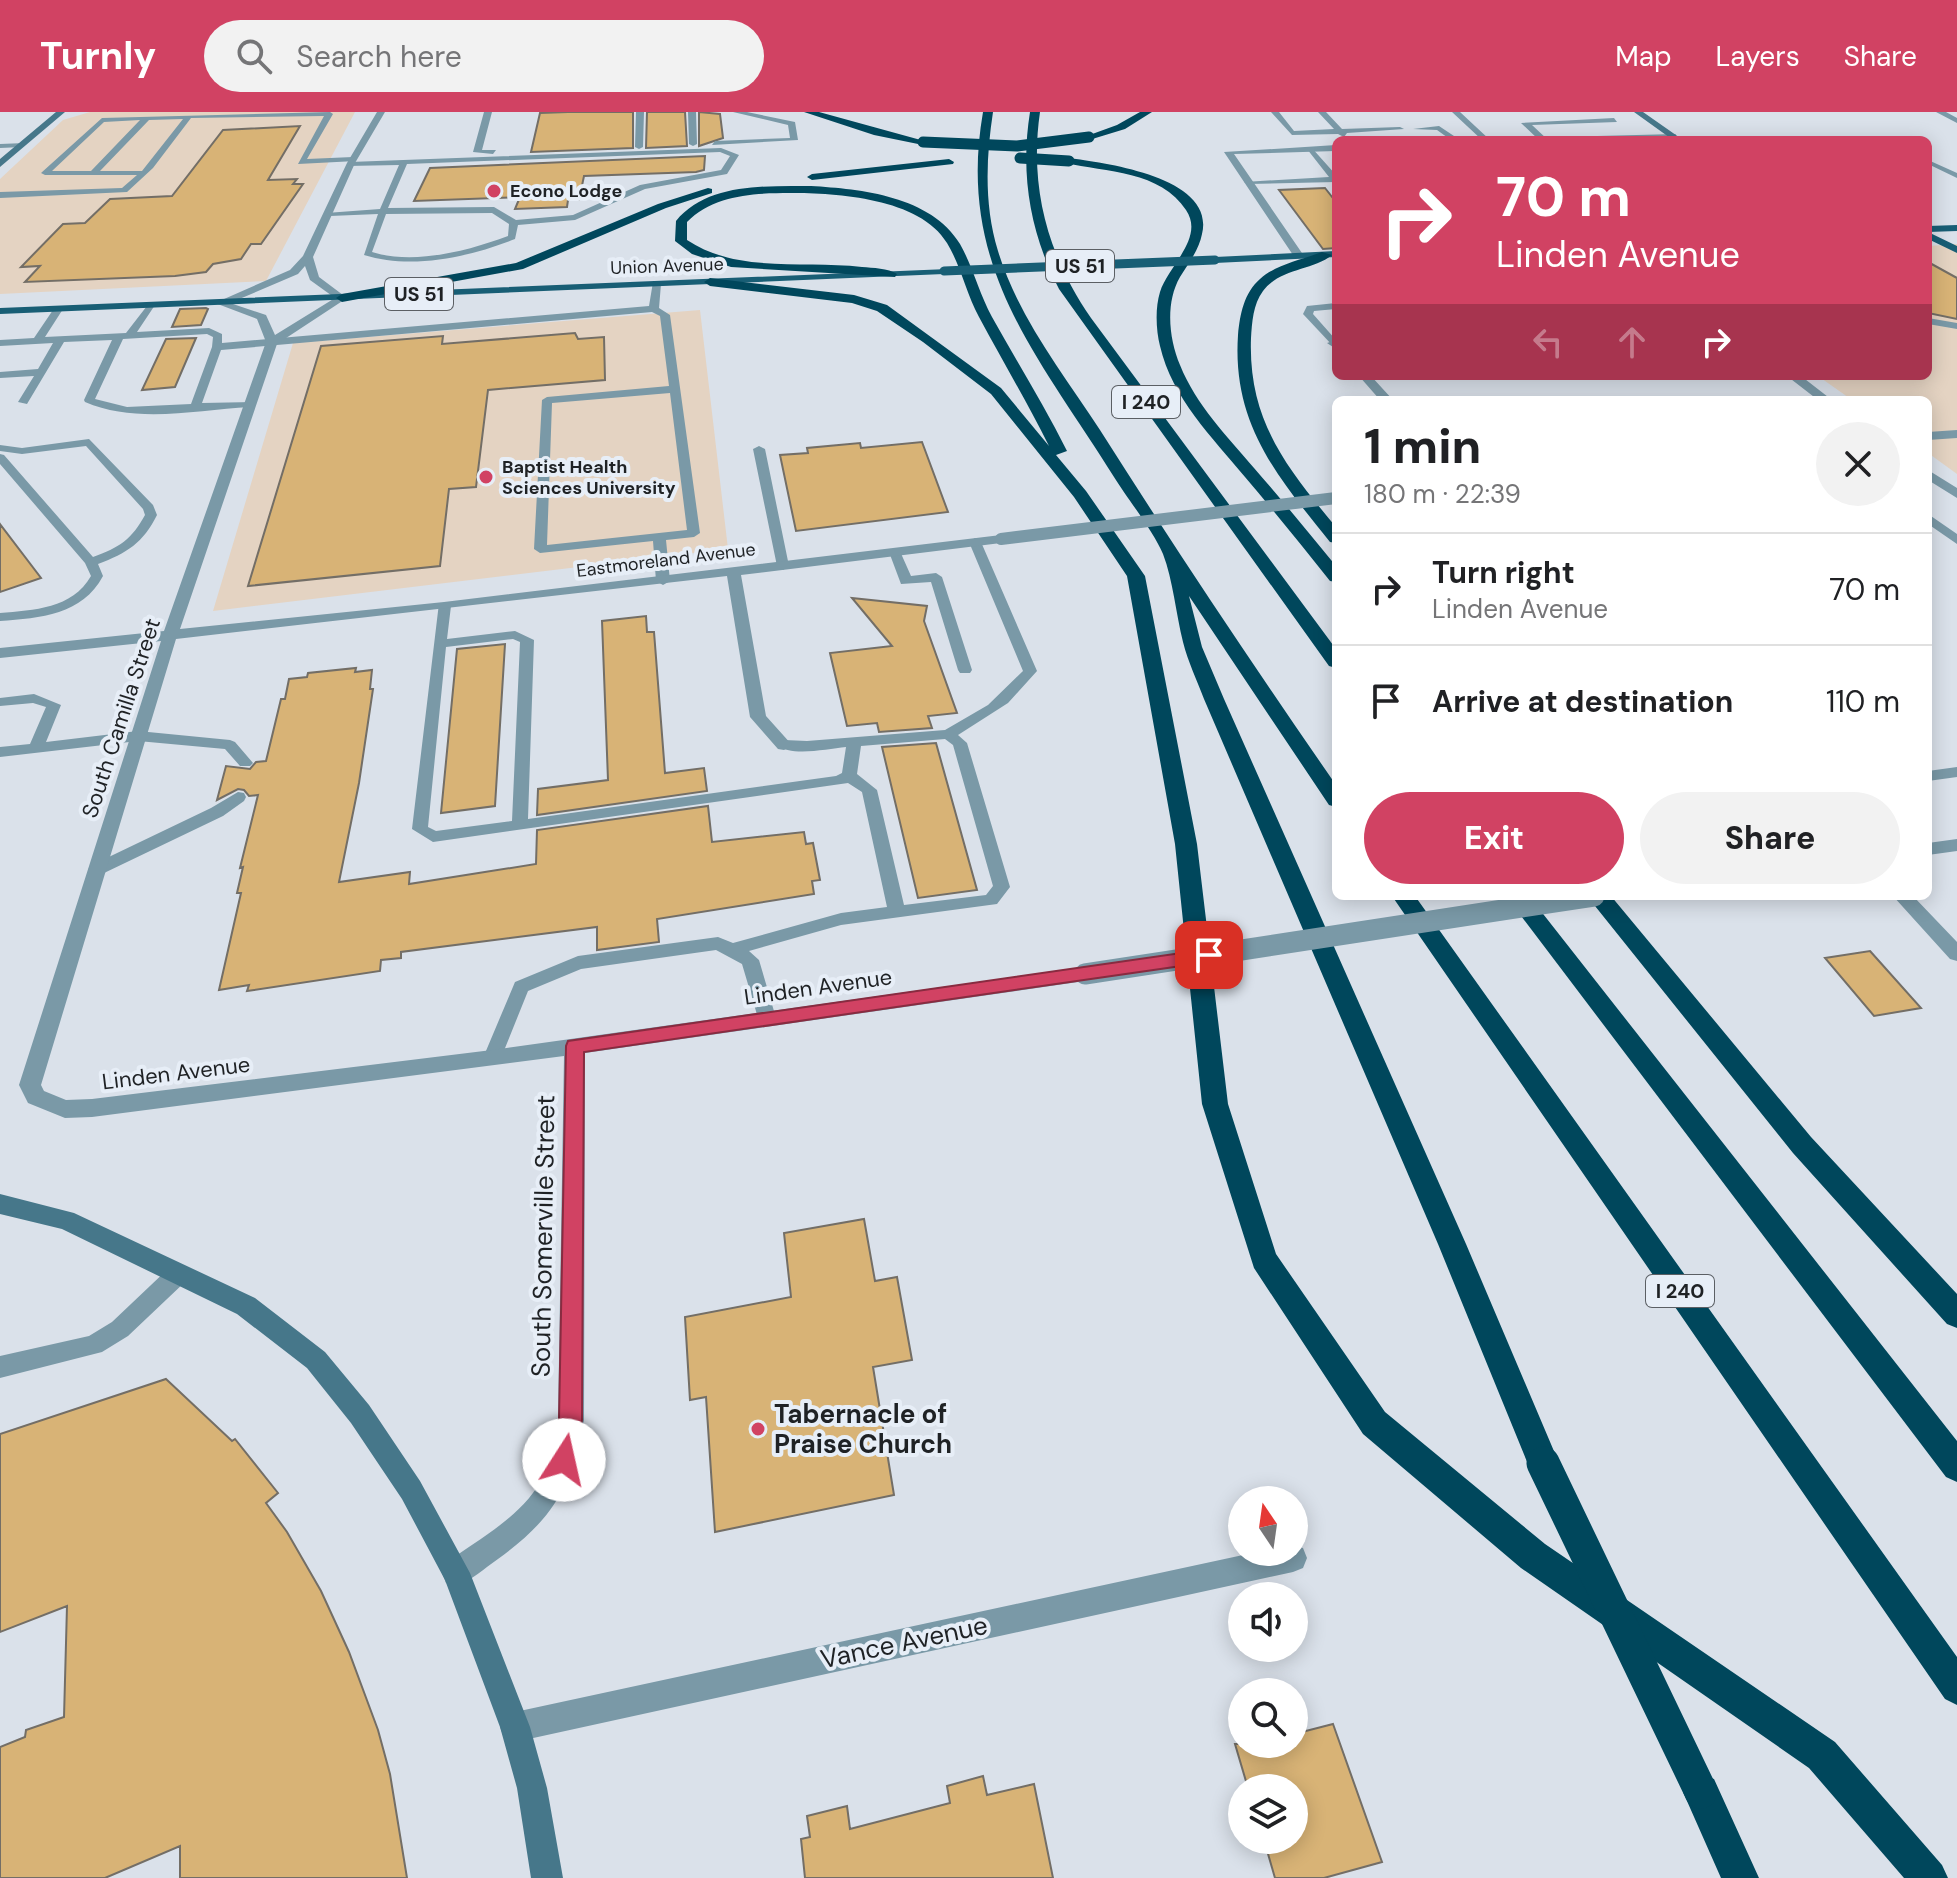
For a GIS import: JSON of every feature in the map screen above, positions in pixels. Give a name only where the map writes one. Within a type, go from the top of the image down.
[{"type":"highway","points":[[809,112],[878,133],[923,142],[1017,146],[1089,137],[1121,127],[1147,112]]},
{"type":"highway","name":"I 240","points":[[988,112],[981,150],[981,204],[1002,277],[1040,346],[1171,556],[1332,794]]},
{"type":"highway","name":"I 240","points":[[1035,112],[1031,167],[1039,221],[1050,256],[1077,304],[1178,448],[1332,657]]},
{"type":"highway","points":[[342,298],[519,266],[703,192],[776,180],[961,161],[1025,158],[1112,168],[1158,181],[1177,192],[1193,209],[1198,226],[1194,240],[1166,292],[1165,331],[1170,358],[1190,398],[1332,572]]},
{"type":"highway","points":[[891,274],[823,267],[761,267],[715,260],[699,254],[681,241],[680,227],[689,213],[718,199],[780,189],[855,193],[893,203],[925,217],[951,239],[982,311],[1050,432],[1080,494]]},
{"type":"highway","points":[[1331,254],[1274,275],[1253,294],[1246,320],[1243,352],[1245,390],[1260,436],[1276,463],[1332,533]]},
{"type":"highway","points":[[710,282],[854,299],[882,308],[996,391],[1080,494],[1136,576],[1186,844],[1215,1104],[1264,1259],[1374,1423],[1533,1556],[1822,1755],[1929,1878]]},
{"type":"highway","points":[[1171,556],[1193,647],[1214,699],[1452,1244],[1543,1463],[1740,1878]]},
{"type":"highway","name":"I 240","points":[[1406,900],[1957,1687]]},
{"type":"highway","points":[[1520,900],[1953,1460]]},
{"type":"highway","points":[[1599,900],[1802,1145],[1957,1315]]},
{"type":"main road","points":[[0,164],[61,112]]},
{"type":"main road","points":[[1638,112],[1673,136]]},
{"type":"main road","points":[[1932,231],[1957,228]]},
{"type":"main road","points":[[1932,234],[1957,250]]},
{"type":"main road","name":"Union Avenue","points":[[0,311],[1331,254]]},
{"type":"main road","points":[[0,1204],[66,1220],[246,1306],[316,1360],[360,1414],[411,1490],[456,1573],[515,1727],[532,1788],[547,1878]]},
{"type":"street","points":[[220,303],[294,272],[308,257],[352,162],[381,112]]},
{"type":"street","points":[[1299,256],[1228,152],[1332,148]]},
{"type":"street","points":[[220,303],[262,317],[272,342],[342,298],[314,278],[308,257]]},
{"type":"street","name":"South Camilla Street","points":[[48,1103],[36,1097],[30,1085],[170,635],[272,342]]},
{"type":"street","points":[[1369,380],[1383,396]]},
{"type":"street","points":[[1798,380],[1820,396]]},
{"type":"street","points":[[1932,436],[1957,434]]},
{"type":"street","points":[[1932,477],[1957,494]]},
{"type":"street","name":"Eastmoreland Avenue","points":[[0,653],[734,573],[1332,498]]},
{"type":"street","points":[[734,573],[758,717],[784,745]]},
{"type":"street","points":[[1932,848],[1957,845]]},
{"type":"street","name":"Linden Avenue","points":[[48,1103],[65,1109],[92,1108],[492,1058],[1085,974],[1570,900]]},
{"type":"street","points":[[1906,900],[1957,954]]},
{"type":"street","name":"South Somerville Street","points":[[456,1573],[524,1520],[550,1493],[564,1460],[571,1420],[575,1046]]},
{"type":"street","name":"Vance Avenue","points":[[515,1727],[1256,1566]]},
{"type":"lane","points":[[488,112],[477,152],[639,147],[742,143],[794,140],[792,124],[739,112],[742,143]]},
{"type":"lane","points":[[639,147],[640,112]]},
{"type":"lane","points":[[692,112],[693,144]]},
{"type":"lane","points":[[1275,112],[1292,133],[1400,129]]},
{"type":"lane","points":[[1322,112],[1344,136]]},
{"type":"lane","points":[[1456,112],[1482,136]]},
{"type":"lane","points":[[1940,112],[1957,121]]},
{"type":"lane","points":[[142,173],[45,173],[102,120],[148,117],[329,114],[301,162],[404,162],[721,150],[735,155],[724,172],[643,187],[575,217],[510,220],[494,210],[473,209],[330,213]]},
{"type":"lane","points":[[0,195],[113,192],[129,187],[189,116]]},
{"type":"lane","points":[[92,174],[148,117]]},
{"type":"lane","points":[[1540,136],[1525,123],[1614,120]]},
{"type":"lane","points":[[1417,129],[1439,128],[1450,136]]},
{"type":"lane","points":[[0,146],[22,145]]},
{"type":"lane","points":[[1311,149],[1332,174]]},
{"type":"lane","points":[[1932,162],[1957,161]]},
{"type":"lane","points":[[404,162],[367,253],[383,258],[462,251],[498,244],[512,237],[510,220]]},
{"type":"lane","points":[[1932,164],[1957,176]]},
{"type":"lane","points":[[1248,182],[1332,179]]},
{"type":"lane","points":[[547,214],[575,217]]},
{"type":"lane","points":[[510,220],[531,215]]},
{"type":"lane","points":[[654,309],[656,284]]},
{"type":"lane","points":[[150,305],[124,336],[89,400],[104,408],[134,411],[250,404]]},
{"type":"lane","points":[[1332,306],[1310,308],[1308,314],[1332,342]]},
{"type":"lane","points":[[38,340],[58,309]]},
{"type":"lane","points":[[217,347],[654,309],[665,315],[675,389],[694,533],[540,549],[547,400],[675,389]]},
{"type":"lane","points":[[1932,322],[1957,326]]},
{"type":"lane","points":[[1318,326],[1332,325]]},
{"type":"lane","points":[[0,343],[209,331],[218,336],[217,347],[195,407]]},
{"type":"lane","points":[[23,402],[61,338]]},
{"type":"lane","points":[[0,375],[42,372]]},
{"type":"lane","points":[[0,448],[22,451],[89,442],[149,508],[151,515],[140,539],[92,563]]},
{"type":"lane","points":[[759,449],[783,566]]},
{"type":"lane","points":[[0,457],[92,563],[97,576],[88,592],[74,601],[37,614],[0,617]]},
{"type":"lane","points":[[1932,521],[1957,540]]},
{"type":"lane","points":[[659,536],[663,581]]},
{"type":"lane","points":[[784,745],[807,746],[948,734],[984,716],[1005,699],[1030,671],[975,542]]},
{"type":"lane","points":[[895,552],[906,581],[936,577],[965,670]]},
{"type":"lane","points":[[444,606],[420,829],[433,837],[839,781],[849,776]]},
{"type":"lane","points":[[441,644],[515,635],[527,640],[520,825]]},
{"type":"lane","points":[[0,702],[34,698],[54,705],[36,748]]},
{"type":"lane","points":[[731,950],[841,919],[991,900],[1002,887],[960,743],[948,734]]},
{"type":"lane","points":[[0,752],[138,736],[230,745],[245,763]]},
{"type":"lane","points":[[849,776],[854,742]]},
{"type":"lane","points":[[1932,775],[1957,772]]},
{"type":"lane","points":[[849,776],[869,790],[897,912]]},
{"type":"lane","points":[[96,870],[217,812],[238,797]]},
{"type":"lane","points":[[492,1058],[521,987],[578,963],[718,943],[750,960],[767,1018]]},
{"type":"lane","points":[[0,1367],[94,1345],[120,1329],[178,1274]]},
{"type":"shaded area","points":[[90,112],[355,112],[266,281],[0,294],[0,179],[63,120]]},
{"type":"shaded area","points":[[1957,244],[1957,474],[1932,456],[1932,396],[1846,396],[1824,380],[1932,380],[1932,246]]},
{"type":"shaded area","name":"Baptist Health Sciences University","points":[[700,310],[728,549],[213,611],[293,343]]},
{"type":"building","points":[[633,112],[633,148],[531,152],[540,113]]},
{"type":"building","points":[[647,112],[685,112],[687,146],[646,148]]},
{"type":"building","points":[[699,112],[720,114],[723,138],[699,146]]},
{"type":"building","points":[[300,126],[268,180],[297,179],[293,184],[303,184],[261,244],[251,244],[241,259],[213,264],[206,272],[175,276],[25,282],[40,266],[21,267],[63,224],[85,223],[110,199],[172,196],[223,130]]},
{"type":"building","name":"Econo Lodge","points":[[705,156],[704,170],[696,172],[584,176],[579,200],[568,200],[567,207],[515,209],[520,197],[414,201],[430,168]]},
{"type":"building","points":[[1325,188],[1332,197],[1332,248],[1323,249],[1279,190]]},
{"type":"building","points":[[1932,264],[1957,278],[1957,319],[1932,314]]},
{"type":"building","points":[[180,309],[208,309],[201,325],[172,327]]},
{"type":"building","points":[[575,333],[578,339],[604,337],[605,380],[488,390],[476,487],[449,489],[440,566],[248,586],[321,346],[443,336],[442,344]]},
{"type":"building","points":[[196,338],[175,387],[142,390],[166,339]]},
{"type":"building","points":[[922,442],[948,512],[796,531],[780,455],[808,453],[807,448],[860,443],[861,448]]},
{"type":"building","points":[[0,524],[41,578],[0,592]]},
{"type":"building","points":[[852,598],[927,606],[924,621],[957,713],[928,716],[932,728],[879,732],[877,723],[847,726],[830,653],[892,646]]},
{"type":"building","points":[[646,616],[647,632],[654,632],[665,773],[704,768],[707,791],[537,815],[538,789],[608,780],[602,621]]},
{"type":"building","points":[[505,644],[495,806],[441,813],[457,649]]},
{"type":"building","points":[[356,668],[355,672],[372,670],[370,689],[373,689],[359,783],[339,882],[410,872],[409,884],[536,864],[537,830],[708,806],[712,842],[804,832],[806,844],[813,843],[820,880],[812,881],[814,894],[657,919],[659,942],[597,950],[597,927],[401,952],[401,958],[381,960],[380,971],[247,991],[249,985],[219,990],[241,893],[237,893],[243,867],[240,868],[258,795],[249,796],[238,789],[217,800],[226,766],[250,769],[256,762],[266,761],[289,679],[307,677],[308,673]]},
{"type":"building","points":[[936,743],[977,890],[918,898],[882,747]]},
{"type":"building","points":[[1870,951],[1921,1008],[1874,1016],[1825,958]]},
{"type":"building","points":[[864,1219],[875,1281],[897,1277],[912,1360],[873,1367],[894,1495],[715,1532],[706,1397],[690,1400],[685,1317],[791,1297],[784,1233]]},
{"type":"building","points":[[166,1379],[232,1441],[235,1439],[278,1493],[266,1503],[287,1532],[321,1591],[349,1652],[378,1730],[390,1774],[407,1878],[180,1878],[180,1846],[105,1878],[0,1878],[0,1747],[25,1737],[26,1730],[64,1717],[67,1606],[0,1632],[0,1434]]},
{"type":"building","points":[[1333,1724],[1382,1862],[1324,1878],[1275,1878],[1268,1854],[1308,1854],[1308,1774],[1244,1774],[1239,1758],[1308,1758],[1308,1730]]},
{"type":"building","points":[[983,1776],[987,1795],[1034,1784],[1053,1878],[805,1878],[801,1839],[810,1837],[807,1816],[847,1806],[850,1829],[950,1803],[947,1786]]},
{"type":"place","name":"Econo Lodge","points":[[494,191]]},
{"type":"place","name":"Baptist Health Sciences University","points":[[486,477]]},
{"type":"place","name":"Tabernacle of Praise Church","points":[[758,1429]]},
{"type":"route","points":[[564,1460],[571,1420],[575,1046],[1209,955]]}]
